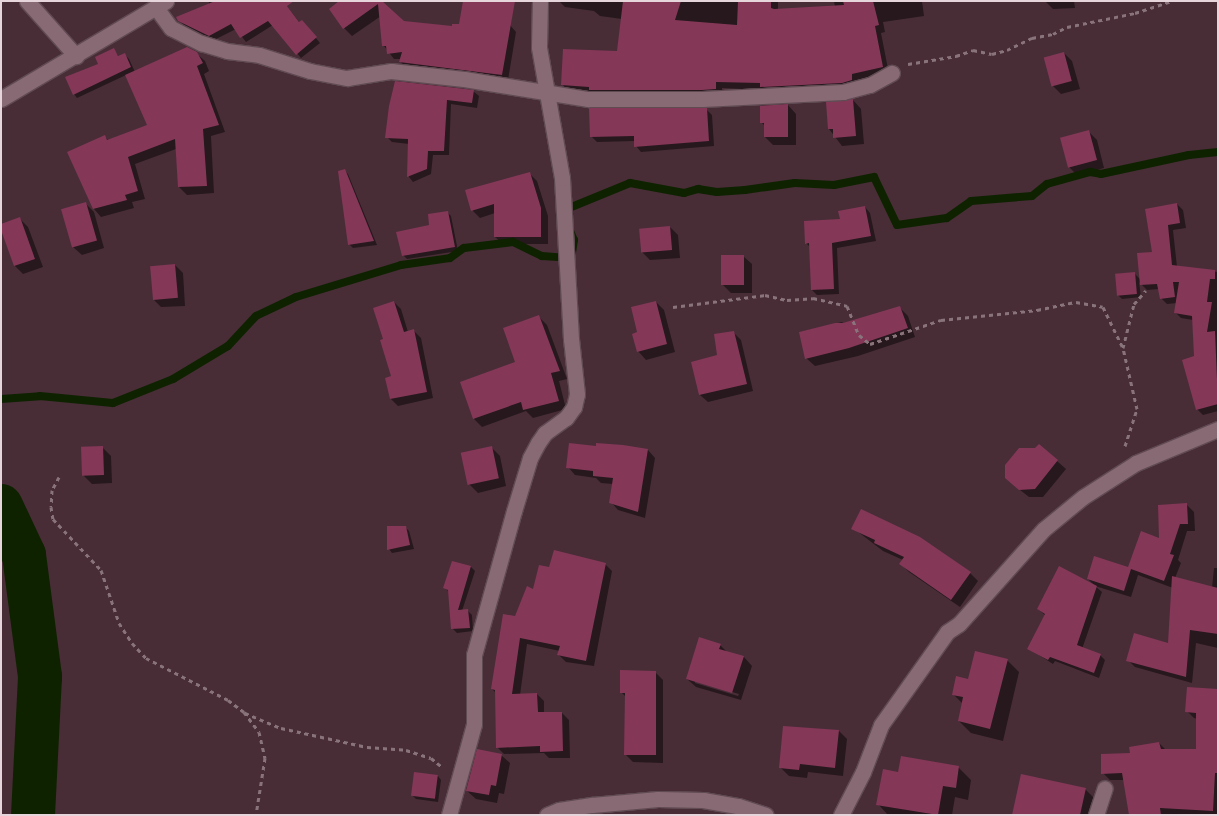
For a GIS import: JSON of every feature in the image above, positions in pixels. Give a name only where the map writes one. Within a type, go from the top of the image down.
[{"type":"street","points":[[27,1],[76,56]]},
{"type":"street","points":[[449,815],[474,724],[474,655],[514,511],[530,458],[545,433],[566,418],[574,407],[576,394],[562,178],[539,47],[540,1]]},
{"type":"street","points":[[1,99],[161,5],[171,28],[201,42],[227,51],[259,54],[310,71],[347,78],[390,71],[464,79],[588,99],[630,100],[843,92],[870,85],[892,73]]},
{"type":"street","points":[[841,815],[863,772],[881,725],[947,632],[959,624],[1044,528],[1083,496],[1136,463],[1218,429]]},
{"type":"street","points":[[1096,815],[1105,788]]},
{"type":"street","points":[[547,815],[559,810],[592,805],[658,799],[703,800],[738,806],[766,815]]},
{"type":"path","points":[[892,73],[907,65],[956,56],[973,50],[992,54],[1007,50],[1032,38],[1053,34],[1068,26],[1135,12],[1172,1]]},
{"type":"path","points":[[1123,348],[1134,304],[1146,290]]},
{"type":"path","points":[[673,307],[765,295],[787,300],[813,298],[847,306],[859,335],[870,344],[941,320],[1037,310],[1076,302],[1103,307],[1123,348],[1137,409],[1130,435],[1122,450]]},
{"type":"path","points":[[60,477],[52,490],[51,507],[53,519],[101,570],[119,623],[132,643],[146,658],[228,700],[259,720],[290,730],[367,747],[406,750],[431,758],[458,783]]},
{"type":"path","points":[[244,712],[259,732],[264,746],[265,758],[256,815]]},
{"type":"building","points":[[215,1],[294,1],[287,6],[299,22],[302,20],[317,37],[296,55],[268,21],[240,38],[231,24],[209,36],[178,21],[176,17]]},
{"type":"building","points":[[339,1],[382,1],[404,21],[452,26],[452,24],[459,24],[463,1],[515,1],[502,75],[399,62],[402,52],[387,54],[386,46],[382,46],[378,4],[343,29],[329,9]]},
{"type":"building","points":[[623,1],[681,1],[675,20],[737,25],[738,1],[771,1],[771,8],[774,9],[844,5],[843,1],[873,1],[879,25],[875,26],[883,67],[852,74],[852,80],[842,83],[760,87],[760,83],[716,82],[716,89],[702,90],[589,90],[589,87],[561,85],[563,49],[617,51]]},
{"type":"building","points":[[187,47],[197,52],[203,63],[197,66],[219,125],[203,129],[207,186],[178,187],[175,139],[128,157],[138,191],[125,195],[127,200],[93,209],[67,152],[105,135],[107,140],[147,125],[125,75]]},
{"type":"building","points":[[114,48],[118,56],[125,53],[131,67],[73,95],[65,77],[98,64],[95,57]]},
{"type":"building","points":[[1064,52],[1072,81],[1051,86],[1044,57]]},
{"type":"building","points":[[395,81],[474,90],[472,103],[447,100],[444,151],[428,151],[427,169],[407,177],[408,139],[385,138],[389,106]]},
{"type":"building","points":[[853,99],[856,136],[833,138],[833,129],[828,129],[826,102]]},
{"type":"building","points":[[788,104],[788,137],[764,137],[764,123],[760,123],[760,106]]},
{"type":"building","points":[[589,108],[707,108],[709,141],[634,147],[634,136],[590,137]]},
{"type":"building","points":[[1089,130],[1097,160],[1068,168],[1060,138]]},
{"type":"building","points":[[345,169],[374,241],[348,245],[338,171]]},
{"type":"building","points":[[530,172],[541,208],[541,237],[494,237],[494,204],[471,211],[465,190]]},
{"type":"building","points":[[86,202],[97,240],[72,248],[61,209]]},
{"type":"building","points":[[1177,203],[1180,223],[1168,225],[1172,265],[1215,270],[1215,279],[1210,279],[1207,302],[1212,302],[1207,332],[1215,331],[1218,404],[1196,410],[1182,360],[1194,356],[1192,316],[1174,313],[1179,282],[1173,282],[1175,297],[1160,299],[1157,284],[1140,285],[1137,253],[1152,252],[1145,209]]},
{"type":"building","points":[[865,206],[871,236],[832,243],[834,289],[811,290],[809,243],[805,244],[804,221],[840,219],[838,211]]},
{"type":"building","points":[[448,211],[455,247],[402,256],[396,232],[429,225],[428,214]]},
{"type":"building","points":[[20,217],[35,259],[14,266],[1,230],[1,224]]},
{"type":"building","points":[[670,226],[672,250],[641,253],[639,229]]},
{"type":"building","points":[[721,255],[744,255],[744,285],[721,285]]},
{"type":"building","points":[[175,264],[178,298],[153,300],[150,266]]},
{"type":"building","points":[[1135,272],[1137,294],[1117,296],[1115,274]]},
{"type":"building","points":[[394,301],[404,332],[414,329],[427,392],[390,399],[385,378],[391,376],[380,340],[383,339],[373,308]]},
{"type":"building","points":[[656,301],[667,344],[637,352],[632,334],[637,332],[631,307]]},
{"type":"building","points":[[900,306],[908,328],[849,348],[805,359],[799,332],[835,323],[843,323]]},
{"type":"building","points":[[539,315],[560,371],[551,373],[559,401],[523,410],[521,402],[473,419],[460,382],[515,362],[503,328]]},
{"type":"building","points":[[734,331],[747,384],[699,395],[691,362],[717,355],[714,334]]},
{"type":"building","points":[[569,443],[596,446],[596,443],[623,445],[648,449],[638,512],[609,503],[613,478],[593,476],[593,471],[566,468]]},
{"type":"building","points":[[1039,444],[1058,460],[1035,489],[1019,490],[1005,478],[1005,465],[1019,448],[1035,448]]},
{"type":"building","points":[[103,446],[104,475],[82,476],[81,447]]},
{"type":"building","points":[[492,446],[499,478],[468,485],[461,453]]},
{"type":"building","points":[[1187,503],[1188,524],[1180,524],[1170,554],[1174,555],[1164,581],[1131,569],[1124,591],[1087,579],[1094,556],[1128,567],[1141,531],[1159,538],[1158,505]]},
{"type":"building","points":[[861,509],[920,537],[971,572],[951,600],[899,564],[904,557],[874,543],[875,540],[851,529]]},
{"type":"building","points":[[387,526],[406,526],[410,545],[387,550]]},
{"type":"building","points":[[554,550],[606,563],[586,661],[557,655],[560,646],[520,638],[512,694],[537,693],[538,712],[562,712],[563,751],[540,752],[540,746],[496,748],[495,690],[491,689],[503,614],[515,616],[527,586],[533,589],[539,565],[549,567]]},
{"type":"building","points":[[452,561],[471,566],[458,610],[468,609],[470,628],[451,629],[448,590],[443,588]]},
{"type":"building","points":[[1059,566],[1097,586],[1077,645],[1101,654],[1094,673],[1050,657],[1048,660],[1027,649],[1045,614],[1037,609]]},
{"type":"building","points":[[1172,576],[1218,588],[1218,634],[1190,630],[1186,677],[1126,661],[1134,633],[1168,643]]},
{"type":"building","points":[[699,637],[721,644],[719,649],[744,656],[732,693],[686,679]]},
{"type":"building","points":[[975,651],[1008,659],[990,729],[958,721],[963,697],[952,695],[956,676],[968,679]]},
{"type":"building","points":[[620,670],[656,671],[656,755],[624,755],[625,693],[620,693]]},
{"type":"building","points":[[1187,687],[1218,689],[1218,773],[1215,773],[1213,811],[1160,808],[1161,815],[1129,815],[1122,773],[1101,774],[1101,754],[1130,753],[1129,747],[1159,742],[1161,749],[1196,749],[1196,713],[1185,712]]},
{"type":"building","points":[[783,726],[839,730],[835,768],[800,764],[799,770],[779,768]]},
{"type":"building","points":[[477,749],[502,754],[496,786],[491,785],[489,795],[466,791]]},
{"type":"building","points":[[901,756],[959,766],[956,788],[943,786],[938,815],[876,805],[883,769],[898,772]]},
{"type":"building","points":[[414,772],[438,775],[435,799],[411,796]]},
{"type":"building","points":[[1021,774],[1086,788],[1080,815],[1012,815]]},
{"type":"waterway","points":[[569,215],[569,208],[630,183],[684,193],[698,189],[717,192],[795,183],[834,185],[874,177],[897,225],[947,218],[971,201],[1032,196],[1047,184],[1090,172],[1101,174],[1189,155],[1218,152]]},
{"type":"waterway","points":[[569,229],[574,240],[572,253]]},
{"type":"waterway","points":[[1,399],[40,396],[113,403],[173,379],[228,346],[256,316],[296,297],[401,265],[450,258],[464,248],[513,242],[542,256],[558,257]]},
{"type":"waterway","points":[[1,506],[24,555],[40,677],[33,815]]}]
